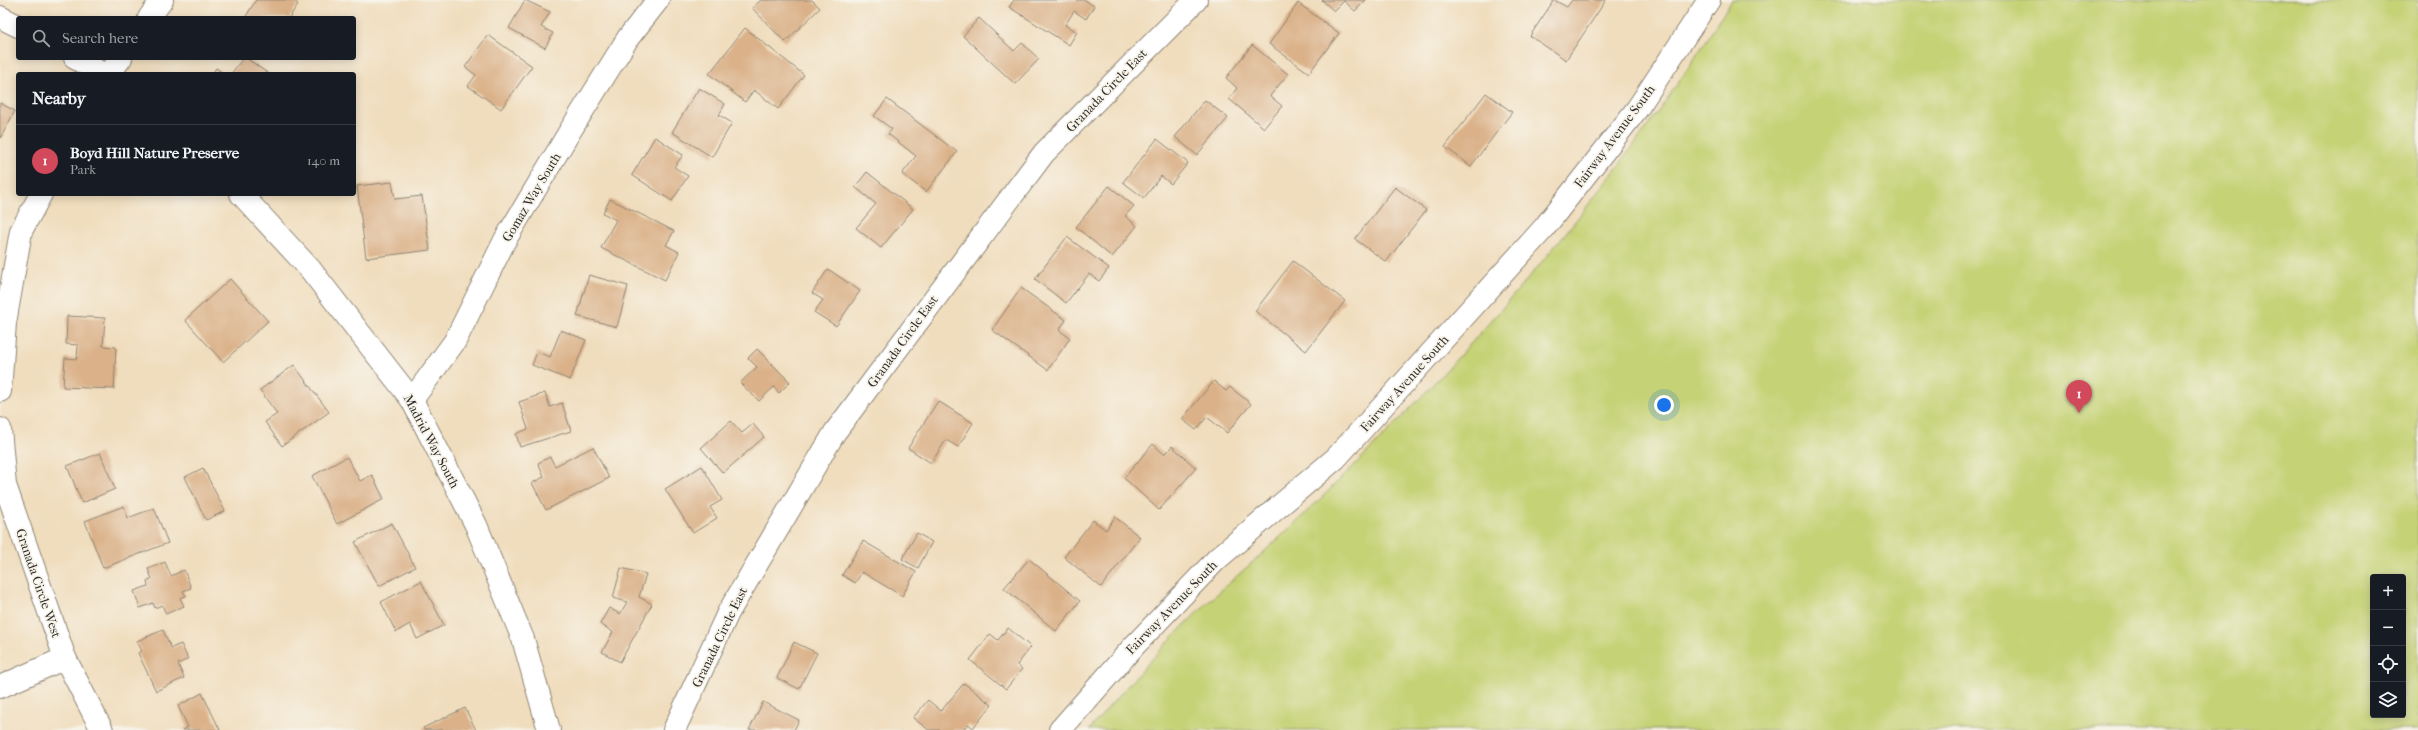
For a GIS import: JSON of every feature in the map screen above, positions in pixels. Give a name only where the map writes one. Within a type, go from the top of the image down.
[{"type":"street","points":[[150,16],[162,0]]},
{"type":"street","name":"Gomaz Way South","points":[[412,400],[455,341],[505,240],[570,131],[628,38],[658,0]]},
{"type":"street","name":"Granada Circle East","points":[[674,730],[728,613],[835,432],[1044,153],[1196,0]]},
{"type":"street","name":"Fairway Avenue South","points":[[1060,730],[1134,646],[1216,559],[1336,458],[1544,228],[1637,109],[1708,0]]},
{"type":"street","points":[[0,17],[16,25]]},
{"type":"street","points":[[78,60],[100,72]]},
{"type":"street","points":[[110,72],[120,60]]},
{"type":"street","points":[[0,391],[6,323],[21,230],[40,196]]},
{"type":"street","name":"Madrid Way South","points":[[243,196],[310,269],[412,400],[476,525],[523,639],[549,730]]},
{"type":"street","name":"Granada Circle West","points":[[0,429],[5,485],[65,658],[102,730]]},
{"type":"street","points":[[0,687],[65,658]]},
{"type":"green space","points":[[1732,0],[2418,0],[2418,730],[1089,730],[1176,634],[1354,465],[1473,341],[1529,277],[1584,210],[1636,142],[1685,72]]},
{"type":"building","points":[[256,0],[293,0],[298,4],[290,16],[246,16]]},
{"type":"building","points":[[525,0],[550,12],[541,27],[553,33],[545,48],[509,28]]},
{"type":"building","points":[[761,0],[812,0],[820,8],[785,42],[752,8]]},
{"type":"building","points":[[1014,0],[1085,0],[1094,6],[1086,19],[1074,11],[1065,25],[1077,32],[1069,45],[1009,7]]},
{"type":"building","points":[[1322,0],[1366,0],[1355,11],[1344,1],[1334,11]]},
{"type":"building","points":[[1554,0],[1567,7],[1572,0],[1606,0],[1566,60],[1530,36]]},
{"type":"building","points":[[1298,3],[1339,33],[1309,73],[1269,44]]},
{"type":"building","points":[[979,18],[1014,51],[1022,43],[1039,59],[1015,84],[963,36]]},
{"type":"building","points":[[745,28],[804,75],[778,109],[754,90],[745,102],[709,74]]},
{"type":"building","points":[[488,35],[532,66],[501,109],[468,86],[476,75],[465,67]]},
{"type":"building","points":[[1252,45],[1288,74],[1270,96],[1282,106],[1264,128],[1229,99],[1237,88],[1226,78]]},
{"type":"building","points":[[242,60],[249,60],[266,72],[232,72]]},
{"type":"building","points":[[216,68],[221,72],[213,72]]},
{"type":"building","points":[[699,88],[725,104],[719,115],[732,123],[712,157],[672,132]]},
{"type":"building","points":[[1486,93],[1512,112],[1471,166],[1445,147]]},
{"type":"building","points":[[887,99],[957,152],[926,192],[902,174],[916,156],[888,134],[892,129],[874,116]]},
{"type":"building","points":[[1205,100],[1228,118],[1197,155],[1175,137]]},
{"type":"building","points":[[0,103],[15,111],[0,139]]},
{"type":"building","points":[[655,137],[683,155],[674,167],[688,176],[672,201],[632,175]]},
{"type":"building","points":[[1157,139],[1188,163],[1171,184],[1161,176],[1144,198],[1123,182]]},
{"type":"building","points":[[867,172],[913,209],[881,248],[856,228],[876,204],[855,187]]},
{"type":"building","points":[[392,182],[395,199],[422,196],[430,250],[366,258],[357,186]]},
{"type":"building","points":[[1109,186],[1134,206],[1125,216],[1137,226],[1112,257],[1076,227]]},
{"type":"building","points":[[1395,187],[1426,210],[1386,262],[1355,239]]},
{"type":"building","points":[[610,199],[674,231],[666,245],[679,252],[665,280],[601,248],[616,220],[603,213]]},
{"type":"building","points":[[1067,237],[1109,268],[1099,281],[1089,274],[1066,303],[1035,279]]},
{"type":"building","points":[[1293,261],[1345,301],[1306,351],[1255,311]]},
{"type":"building","points":[[828,269],[860,291],[836,326],[814,312],[823,300],[812,293]]},
{"type":"building","points":[[589,275],[628,286],[617,327],[577,316]]},
{"type":"building","points":[[230,279],[268,321],[223,362],[185,320]]},
{"type":"building","points":[[1021,288],[1066,320],[1059,330],[1070,338],[1048,370],[992,330]]},
{"type":"building","points":[[67,316],[105,318],[103,346],[116,347],[114,389],[63,387],[65,358],[77,359],[78,345],[66,344]]},
{"type":"building","points":[[561,330],[586,340],[570,380],[532,365],[537,352],[550,357]]},
{"type":"building","points":[[757,349],[790,382],[779,393],[774,387],[759,401],[740,383],[757,367],[748,358]]},
{"type":"building","points":[[294,365],[329,412],[282,446],[265,422],[277,414],[260,390]]},
{"type":"building","points":[[1214,381],[1226,391],[1230,387],[1251,404],[1227,433],[1207,417],[1196,430],[1182,419]]},
{"type":"building","points":[[545,393],[550,407],[562,403],[571,431],[520,447],[516,434],[528,429],[519,402]]},
{"type":"building","points":[[938,401],[973,423],[958,447],[946,440],[931,463],[908,448]]},
{"type":"building","points":[[731,421],[742,433],[753,424],[764,437],[723,473],[701,448]]},
{"type":"building","points":[[1153,444],[1164,454],[1172,446],[1196,468],[1159,510],[1124,478]]},
{"type":"building","points":[[593,447],[609,478],[546,510],[532,483],[544,477],[538,463],[550,457],[555,466]]},
{"type":"building","points":[[100,453],[115,489],[82,503],[67,466]]},
{"type":"building","points":[[347,457],[360,481],[372,475],[384,499],[337,524],[312,476]]},
{"type":"building","points":[[702,466],[722,500],[710,507],[717,518],[693,533],[665,489]]},
{"type":"building","points":[[203,468],[225,511],[206,520],[185,477]]},
{"type":"building","points":[[124,506],[128,518],[154,508],[168,543],[103,568],[85,521]]},
{"type":"building","points":[[1115,517],[1140,537],[1101,587],[1064,557],[1093,520],[1106,530]]},
{"type":"building","points":[[392,523],[415,567],[379,586],[355,542]]},
{"type":"building","points":[[917,533],[932,542],[918,568],[902,559]]},
{"type":"building","points":[[863,541],[916,572],[902,596],[862,572],[855,583],[842,575]]},
{"type":"building","points":[[1029,559],[1080,601],[1056,631],[1004,588]]},
{"type":"building","points":[[165,562],[171,576],[184,570],[191,588],[183,591],[186,596],[180,598],[184,606],[166,614],[162,605],[155,608],[153,603],[140,608],[134,591],[148,586],[147,581],[152,579],[148,569]]},
{"type":"building","points":[[621,568],[646,574],[639,597],[652,604],[620,662],[602,652],[613,632],[600,624],[609,608],[620,614],[627,602],[613,598]]},
{"type":"building","points":[[421,581],[444,625],[417,639],[410,624],[396,632],[381,602]]},
{"type":"building","points":[[1008,628],[1031,647],[1017,665],[1022,669],[1006,689],[970,660],[990,634],[998,640]]},
{"type":"building","points":[[163,630],[171,648],[181,644],[188,659],[178,664],[184,678],[156,691],[138,653],[142,651],[137,641]]},
{"type":"building","points":[[794,642],[817,653],[799,689],[777,678]]},
{"type":"building","points":[[964,683],[992,705],[973,728],[968,724],[963,730],[929,730],[913,718],[928,700],[941,711]]},
{"type":"building","points":[[202,693],[220,730],[182,730],[188,727],[178,706]]},
{"type":"building","points":[[763,702],[799,720],[794,730],[749,730]]},
{"type":"building","points":[[465,708],[476,730],[424,730],[423,728]]},
{"type":"place","name":"Boyd Hill Nature Preserve","points":[[2079,413]]}]
